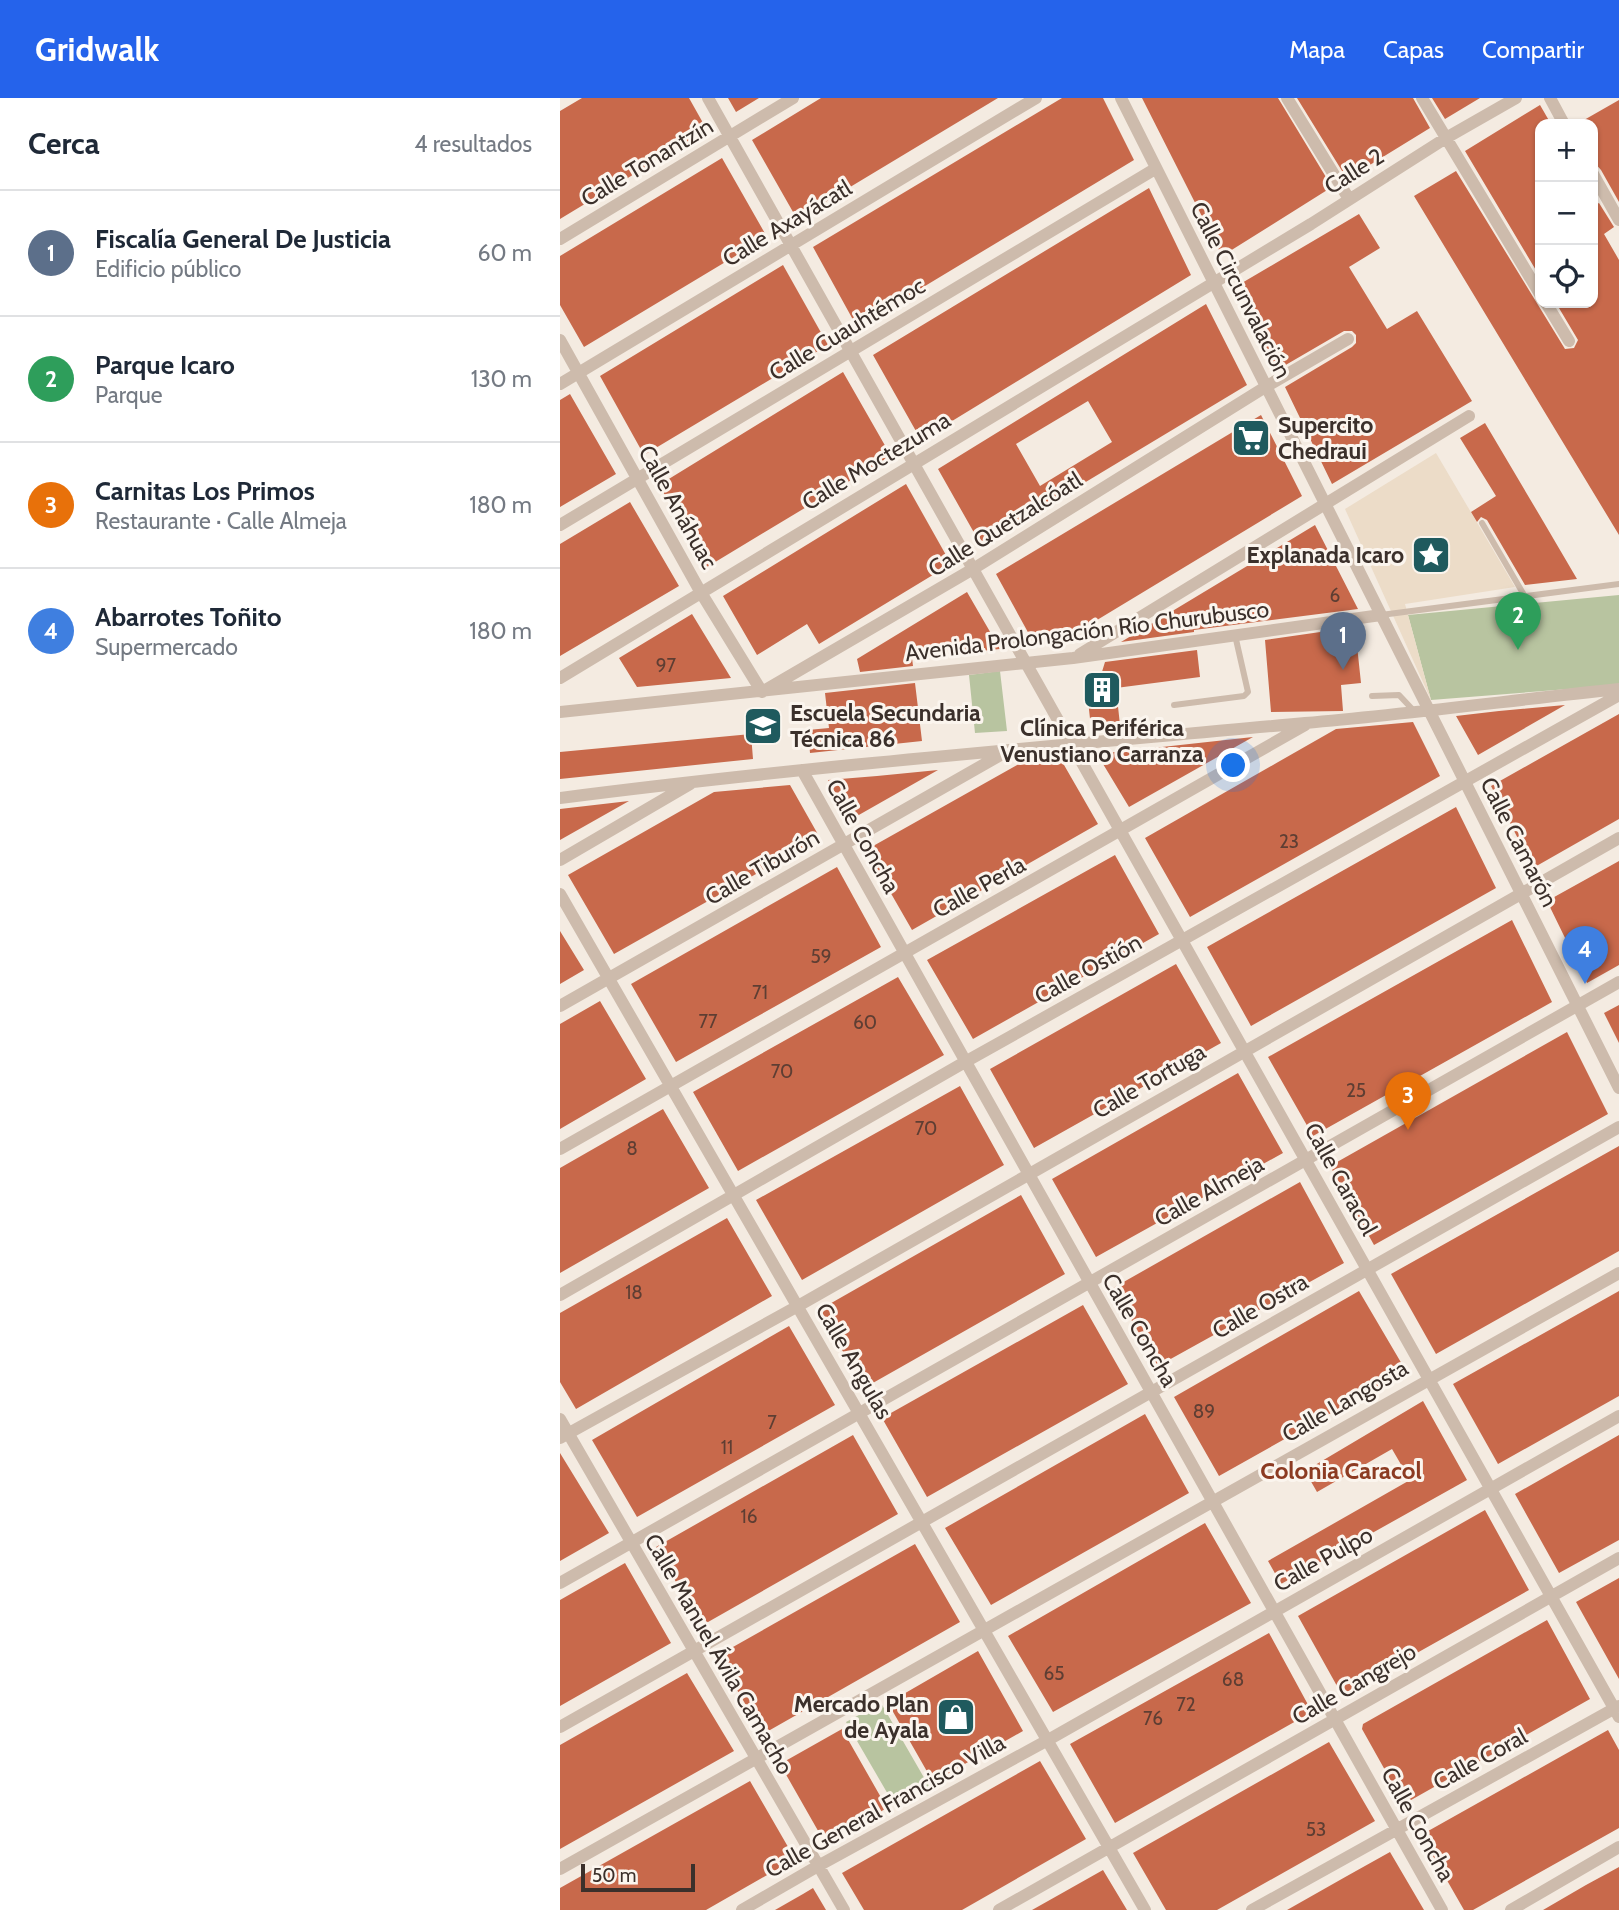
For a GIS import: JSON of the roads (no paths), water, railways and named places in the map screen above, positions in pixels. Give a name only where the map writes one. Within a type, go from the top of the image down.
[{"type":"street","name":"Calle Caracol","points":[[708,98],[1617,1711]]},
{"type":"street","name":"Calle Tonantzín","points":[[560,239],[793,98]]},
{"type":"street","name":"Calle Axayácatl","points":[[560,384],[1036,98]]},
{"type":"street","name":"Calle Circunvalación","points":[[1121,98],[1381,615]]},
{"type":"street","points":[[1287,98],[1349,199]]},
{"type":"street","points":[[1422,98],[1535,285]]},
{"type":"street","name":"Calle 2","points":[[1214,281],[1516,98]]},
{"type":"street","points":[[1550,98],[1561,119]]},
{"type":"street","name":"Calle Cuauhtémoc","points":[[560,525],[1155,169]]},
{"type":"street","points":[[1598,182],[1619,220]]},
{"type":"street","name":"Calle Moctezuma","points":[[560,678],[1214,281]]},
{"type":"street","points":[[1549,308],[1569,341]]},
{"type":"street","name":"Calle Quetzalcóatl","points":[[762,692],[973,569],[1267,386],[1348,339]]},
{"type":"street","name":"Calle Anáhuac","points":[[560,340],[700,591],[762,692]]},
{"type":"street","points":[[1073,658],[1469,416]]},
{"type":"street","name":"Avenida Prolongación Río Churubusco","points":[[560,712],[1073,658],[1381,615]]},
{"type":"street","name":"Calle Camarón","points":[[1381,615],[1619,1088]]},
{"type":"street","points":[[560,798],[695,780],[1308,723],[1619,689]]},
{"type":"street","name":"Calle Ostión","points":[[560,1295],[965,1062],[1619,695]]},
{"type":"street","name":"Calle Perla","points":[[560,1149],[1308,723]]},
{"type":"street","name":"Calle Tiburón","points":[[560,1006],[1009,750]]},
{"type":"street","name":"Calle Concha","points":[[802,770],[1443,1910]]},
{"type":"street","points":[[560,860],[695,780]]},
{"type":"street","name":"Calle Tortuga","points":[[564,1436],[798,1306],[1520,892],[1619,838]]},
{"type":"street","name":"Calle Angulas","points":[[560,894],[1145,1910]]},
{"type":"street","name":"Calle Almeja","points":[[560,1583],[1619,982]]},
{"type":"street","name":"Calle Ostra","points":[[560,1727],[1619,1127]]},
{"type":"street","name":"Calle Langosta","points":[[560,1869],[1619,1273]]},
{"type":"street","name":"Calle Pulpo","points":[[1048,1740],[1619,1416]]},
{"type":"street","name":"Calle Manuel Ávila Camacho","points":[[560,1419],[564,1436],[631,1544],[844,1910]]},
{"type":"street","name":"Calle Cangrejo","points":[[999,1910],[1619,1558]]},
{"type":"street","name":"Calle Coral","points":[[1252,1910],[1617,1711]]},
{"type":"street","name":"Calle General Francisco Villa","points":[[742,1910],[1048,1740]]},
{"type":"street","points":[[1511,1910],[1619,1847]]},
{"type":"lane","points":[[1482,523],[1524,595]]},
{"type":"lane","name":"Avenida Prolongación Río Churubusco","points":[[1381,615],[1619,584]]},
{"type":"lane","points":[[1174,705],[1244,696],[1248,692],[1235,635]]},
{"type":"lane","points":[[1372,696],[1399,695],[1413,711]]},
{"type":"place","name":"Supercito Chedraui","points":[[1251,438]]},
{"type":"place","name":"Explanada Icaro","points":[[1431,555]]},
{"type":"place","name":"Parque Icaro","points":[[1518,650]]},
{"type":"place","name":"Fiscalía General De Justicia","points":[[1343,670]]},
{"type":"place","name":"Clínica Periférica Venustiano Carranza","points":[[1102,690]]},
{"type":"place","name":"Escuela Secundaria Técnica 86","points":[[763,726]]},
{"type":"place","name":"Abarrotes Toñito","points":[[1585,984]]},
{"type":"place","name":"Carnitas Los Primos","points":[[1408,1130]]},
{"type":"place","name":"Mercado Plan de Ayala","points":[[956,1717]]},
{"type":"district","name":"Colonia Caracol","points":[[1341,1470]]}]
